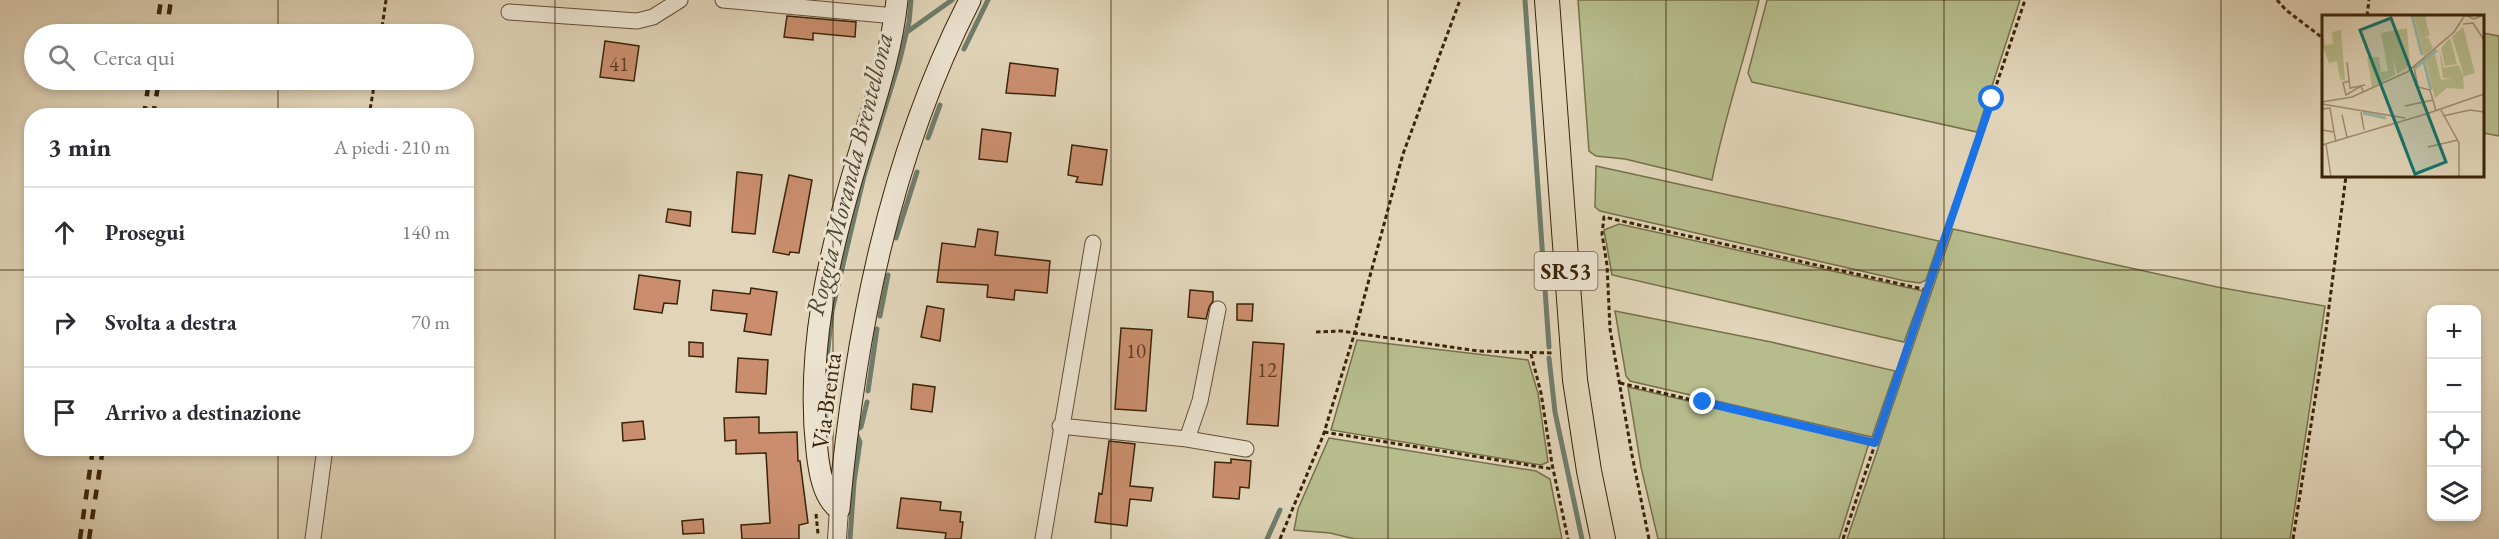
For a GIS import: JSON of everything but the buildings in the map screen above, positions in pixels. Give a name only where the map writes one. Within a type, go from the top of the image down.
[{"type":"main road","name":"Via Brenta","points":[[839,509],[847,423],[858,349],[880,250],[909,149],[940,68],[970,0]]},
{"type":"main road","name":"SR53","points":[[1547,0],[1575,380],[1588,471],[1603,539]]},
{"type":"main road","points":[[839,509],[830,501],[818,461],[814,386],[817,335],[837,235],[886,67],[896,8]]},
{"type":"street","points":[[509,12],[637,21],[653,17],[680,0]]},
{"type":"street","points":[[723,0],[896,8]]},
{"type":"street","points":[[1043,539],[1060,426],[1093,243]]},
{"type":"street","points":[[1187,439],[1200,401],[1218,309]]},
{"type":"street","points":[[1060,426],[1187,439],[1245,448]]},
{"type":"street","points":[[313,539],[324,456]]},
{"type":"street","name":"Via Brenta","points":[[837,539],[839,509]]},
{"type":"path","points":[[382,24],[386,0]]},
{"type":"path","points":[[1281,539],[1324,432],[1354,334],[1403,154],[1460,0]]},
{"type":"path","points":[[1843,539],[2025,0]]},
{"type":"path","points":[[2277,0],[2286,10],[2322,37]]},
{"type":"path","points":[[2367,15],[2369,0]]},
{"type":"path","points":[[370,108],[373,90]]},
{"type":"path","points":[[2293,539],[2326,330],[2346,177]]},
{"type":"path","points":[[1650,539],[1610,329],[1607,266],[1602,234],[1604,217],[1927,290]]},
{"type":"path","points":[[1316,332],[1341,331],[1478,351],[1556,353]]},
{"type":"path","points":[[1531,354],[1541,393],[1552,469],[1568,539]]},
{"type":"path","points":[[1619,382],[1875,443]]},
{"type":"path","points":[[1324,432],[1552,469]]},
{"type":"green space","points":[[1578,0],[1759,0],[1712,180],[1625,159],[1596,156],[1589,151]]},
{"type":"green space","points":[[1767,0],[2020,0],[1977,132],[1752,82],[1748,73]]},
{"type":"green space","points":[[2484,33],[2499,36],[2499,136],[2484,133]]},
{"type":"green space","points":[[1596,166],[1939,241],[1926,280],[1920,283],[1905,281],[1600,211],[1595,207]]},
{"type":"green space","points":[[1619,224],[1923,291],[1904,342],[1612,275],[1604,230]]},
{"type":"green space","points":[[1953,229],[2217,287],[2325,306],[2290,539],[1847,539]]},
{"type":"green space","points":[[1615,311],[1771,342],[1895,371],[1872,437],[1630,381],[1626,376]]},
{"type":"green space","points":[[1357,340],[1528,360],[1538,393],[1548,462],[1541,465],[1331,430]]},
{"type":"green space","points":[[1628,387],[1869,443],[1839,539],[1658,539],[1641,467]]},
{"type":"green space","points":[[1329,438],[1536,471],[1550,479],[1562,539],[1355,539],[1330,533],[1294,530],[1298,509]]},
{"type":"waterway","name":"Roggia Moranda Brentellona","points":[[824,386],[832,311],[864,176],[900,59],[909,22],[911,0]]},
{"type":"waterway","points":[[907,32],[952,0]]},
{"type":"waterway","points":[[964,49],[988,0]]},
{"type":"waterway","points":[[1525,0],[1549,347]]},
{"type":"waterway","points":[[928,138],[940,105]]},
{"type":"waterway","points":[[896,238],[917,172]]},
{"type":"waterway","points":[[880,316],[888,275]]},
{"type":"waterway","points":[[868,391],[877,329]]},
{"type":"waterway","points":[[1549,358],[1555,412],[1582,539]]},
{"type":"waterway","name":"Roggia Moranda Brentellona","points":[[850,539],[854,482],[860,442],[855,431],[861,427],[867,402]]},
{"type":"waterway","name":"Roggia Moranda Brentellona","points":[[824,410],[826,422],[832,426]]},
{"type":"waterway","points":[[1267,539],[1280,510]]},
{"type":"railway","points":[[157,24],[161,0]]},
{"type":"railway","points":[[167,24],[171,0]]},
{"type":"railway","points":[[145,108],[148,90]]},
{"type":"railway","points":[[154,108],[157,90]]},
{"type":"railway","points":[[80,539],[92,456]]},
{"type":"railway","points":[[89,539],[102,456]]},
{"type":"route","points":[[1703,402],[1875,443],[1992,99]]}]
